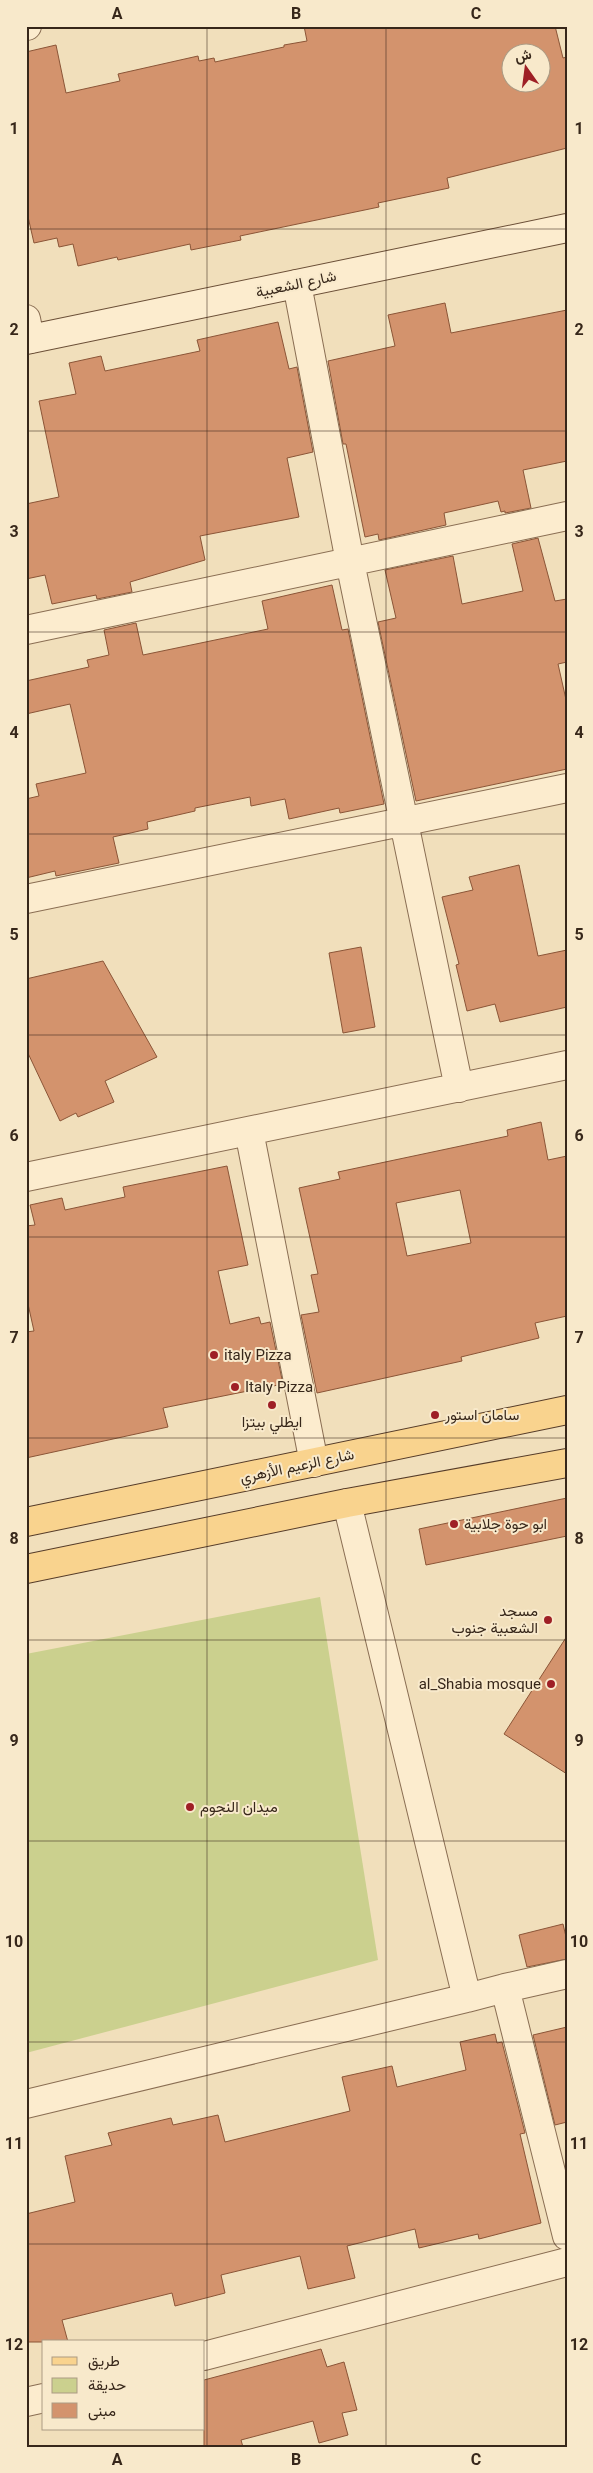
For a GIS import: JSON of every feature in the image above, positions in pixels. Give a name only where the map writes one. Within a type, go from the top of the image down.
[{"type":"main road","name":"شارع الزعيم الأزهري","points":[[26,1522],[567,1410]]},
{"type":"main road","points":[[26,1570],[348,1503],[567,1463]]},
{"type":"street","name":"شارع الشعبية","points":[[28,332],[297,284],[567,228]]},
{"type":"street","points":[[297,284],[402,822],[459,1088]]},
{"type":"street","points":[[26,630],[567,516]]},
{"type":"street","points":[[26,899],[567,788]]},
{"type":"street","points":[[26,1177],[567,1066]]},
{"type":"street","points":[[249,1132],[314,1462]]},
{"type":"street","points":[[348,1503],[467,1998]]},
{"type":"street","points":[[26,2104],[567,1974]]},
{"type":"street","points":[[505,1988],[567,2236]]},
{"type":"street","points":[[205,2356],[567,2262]]},
{"type":"street","points":[[26,2402],[42,2398]]},
{"type":"green space","name":"ميدان النجوم","points":[[320,1597],[378,1960],[26,2053],[26,1654]]},
{"type":"building","points":[[304,26],[555,26],[563,58],[567,57],[567,148],[447,178],[449,188],[378,203],[379,207],[240,236],[241,240],[191,250],[190,244],[118,260],[117,257],[78,266],[73,244],[59,247],[57,238],[34,243],[26,208],[26,52],[56,45],[66,93],[120,81],[118,74],[198,56],[199,61],[214,58],[215,62],[284,47],[284,45],[307,41]]},
{"type":"building","points":[[445,303],[451,333],[567,310],[567,461],[523,470],[531,508],[505,513],[505,511],[501,512],[498,501],[444,513],[446,525],[379,540],[378,534],[365,537],[346,444],[343,444],[328,361],[395,346],[388,315]]},
{"type":"building","points":[[278,322],[289,369],[297,367],[313,452],[287,458],[299,517],[200,536],[205,560],[130,582],[132,592],[97,599],[96,595],[52,604],[45,575],[26,579],[26,504],[59,497],[39,401],[76,394],[69,363],[101,356],[105,371],[200,351],[197,340]]},
{"type":"building","points":[[538,538],[555,601],[567,599],[567,662],[558,664],[567,704],[567,769],[416,801],[378,622],[396,618],[385,570],[453,556],[462,604],[523,591],[512,544]]},
{"type":"building","points":[[332,585],[342,630],[348,629],[384,804],[340,813],[339,808],[289,819],[285,799],[251,806],[250,797],[195,808],[195,811],[147,822],[148,829],[113,837],[119,863],[56,876],[55,871],[26,878],[26,799],[39,796],[36,784],[86,773],[70,704],[26,714],[26,681],[89,667],[87,660],[109,655],[104,630],[136,623],[143,655],[268,629],[262,601]]},
{"type":"building","points":[[519,865],[538,956],[567,950],[567,1007],[500,1022],[495,1004],[467,1011],[456,965],[459,964],[442,897],[473,890],[469,877]]},
{"type":"building","points":[[361,947],[375,1027],[343,1033],[329,953]]},
{"type":"building","points":[[103,961],[157,1057],[105,1081],[114,1102],[78,1117],[76,1113],[60,1121],[26,1049],[26,979]]},
{"type":"building","points":[[541,1122],[548,1160],[567,1156],[567,1316],[535,1323],[539,1338],[461,1357],[462,1361],[317,1393],[301,1315],[319,1312],[311,1275],[318,1274],[299,1188],[340,1179],[338,1172],[508,1136],[507,1130]],"holes":[[[460,1190],[471,1243],[407,1256],[396,1203]]]},
{"type":"building","points":[[227,1166],[248,1265],[218,1271],[230,1324],[259,1317],[261,1324],[270,1322],[283,1384],[163,1408],[168,1427],[26,1458],[26,1332],[34,1331],[26,1295],[26,1226],[35,1225],[30,1205],[62,1198],[65,1210],[125,1197],[123,1187]]},
{"type":"building","points":[[567,1498],[567,1536],[426,1565],[419,1529]]},
{"type":"building","name":"al_Shabia mosque","points":[[567,1636],[567,1774],[504,1734]]},
{"type":"building","points":[[563,1924],[567,1941],[567,1959],[527,1967],[519,1935]]},
{"type":"building","points":[[567,2027],[567,2122],[555,2125],[533,2035]]},
{"type":"building","points":[[495,2034],[497,2043],[502,2042],[525,2133],[520,2134],[541,2223],[479,2239],[478,2234],[419,2248],[415,2229],[347,2246],[355,2278],[308,2289],[300,2256],[221,2275],[225,2293],[175,2306],[172,2293],[62,2320],[67,2340],[26,2342],[26,2214],[75,2202],[65,2156],[112,2145],[108,2133],[171,2118],[173,2125],[218,2115],[225,2142],[350,2111],[342,2077],[392,2066],[397,2087],[466,2070],[460,2042]]},
{"type":"building","points":[[321,2349],[327,2367],[344,2362],[357,2410],[342,2413],[348,2435],[319,2443],[313,2421],[241,2440],[243,2447],[204,2447],[205,2380]]},
{"type":"place","name":"italy Pizza","points":[[214,1355]]},
{"type":"place","name":"Italy Pizza","points":[[235,1387]]},
{"type":"place","name":"ايطلي بيتزا","points":[[272,1405]]},
{"type":"place","name":"سامان استور","points":[[435,1415]]},
{"type":"place","name":"ابو حوة جلابية","points":[[454,1524]]},
{"type":"place","name":"مسجد الشعبية جنوب","points":[[548,1620]]},
{"type":"place","name":"al_Shabia mosque","points":[[551,1684]]},
{"type":"place","name":"ميدان النجوم","points":[[190,1807]]}]
